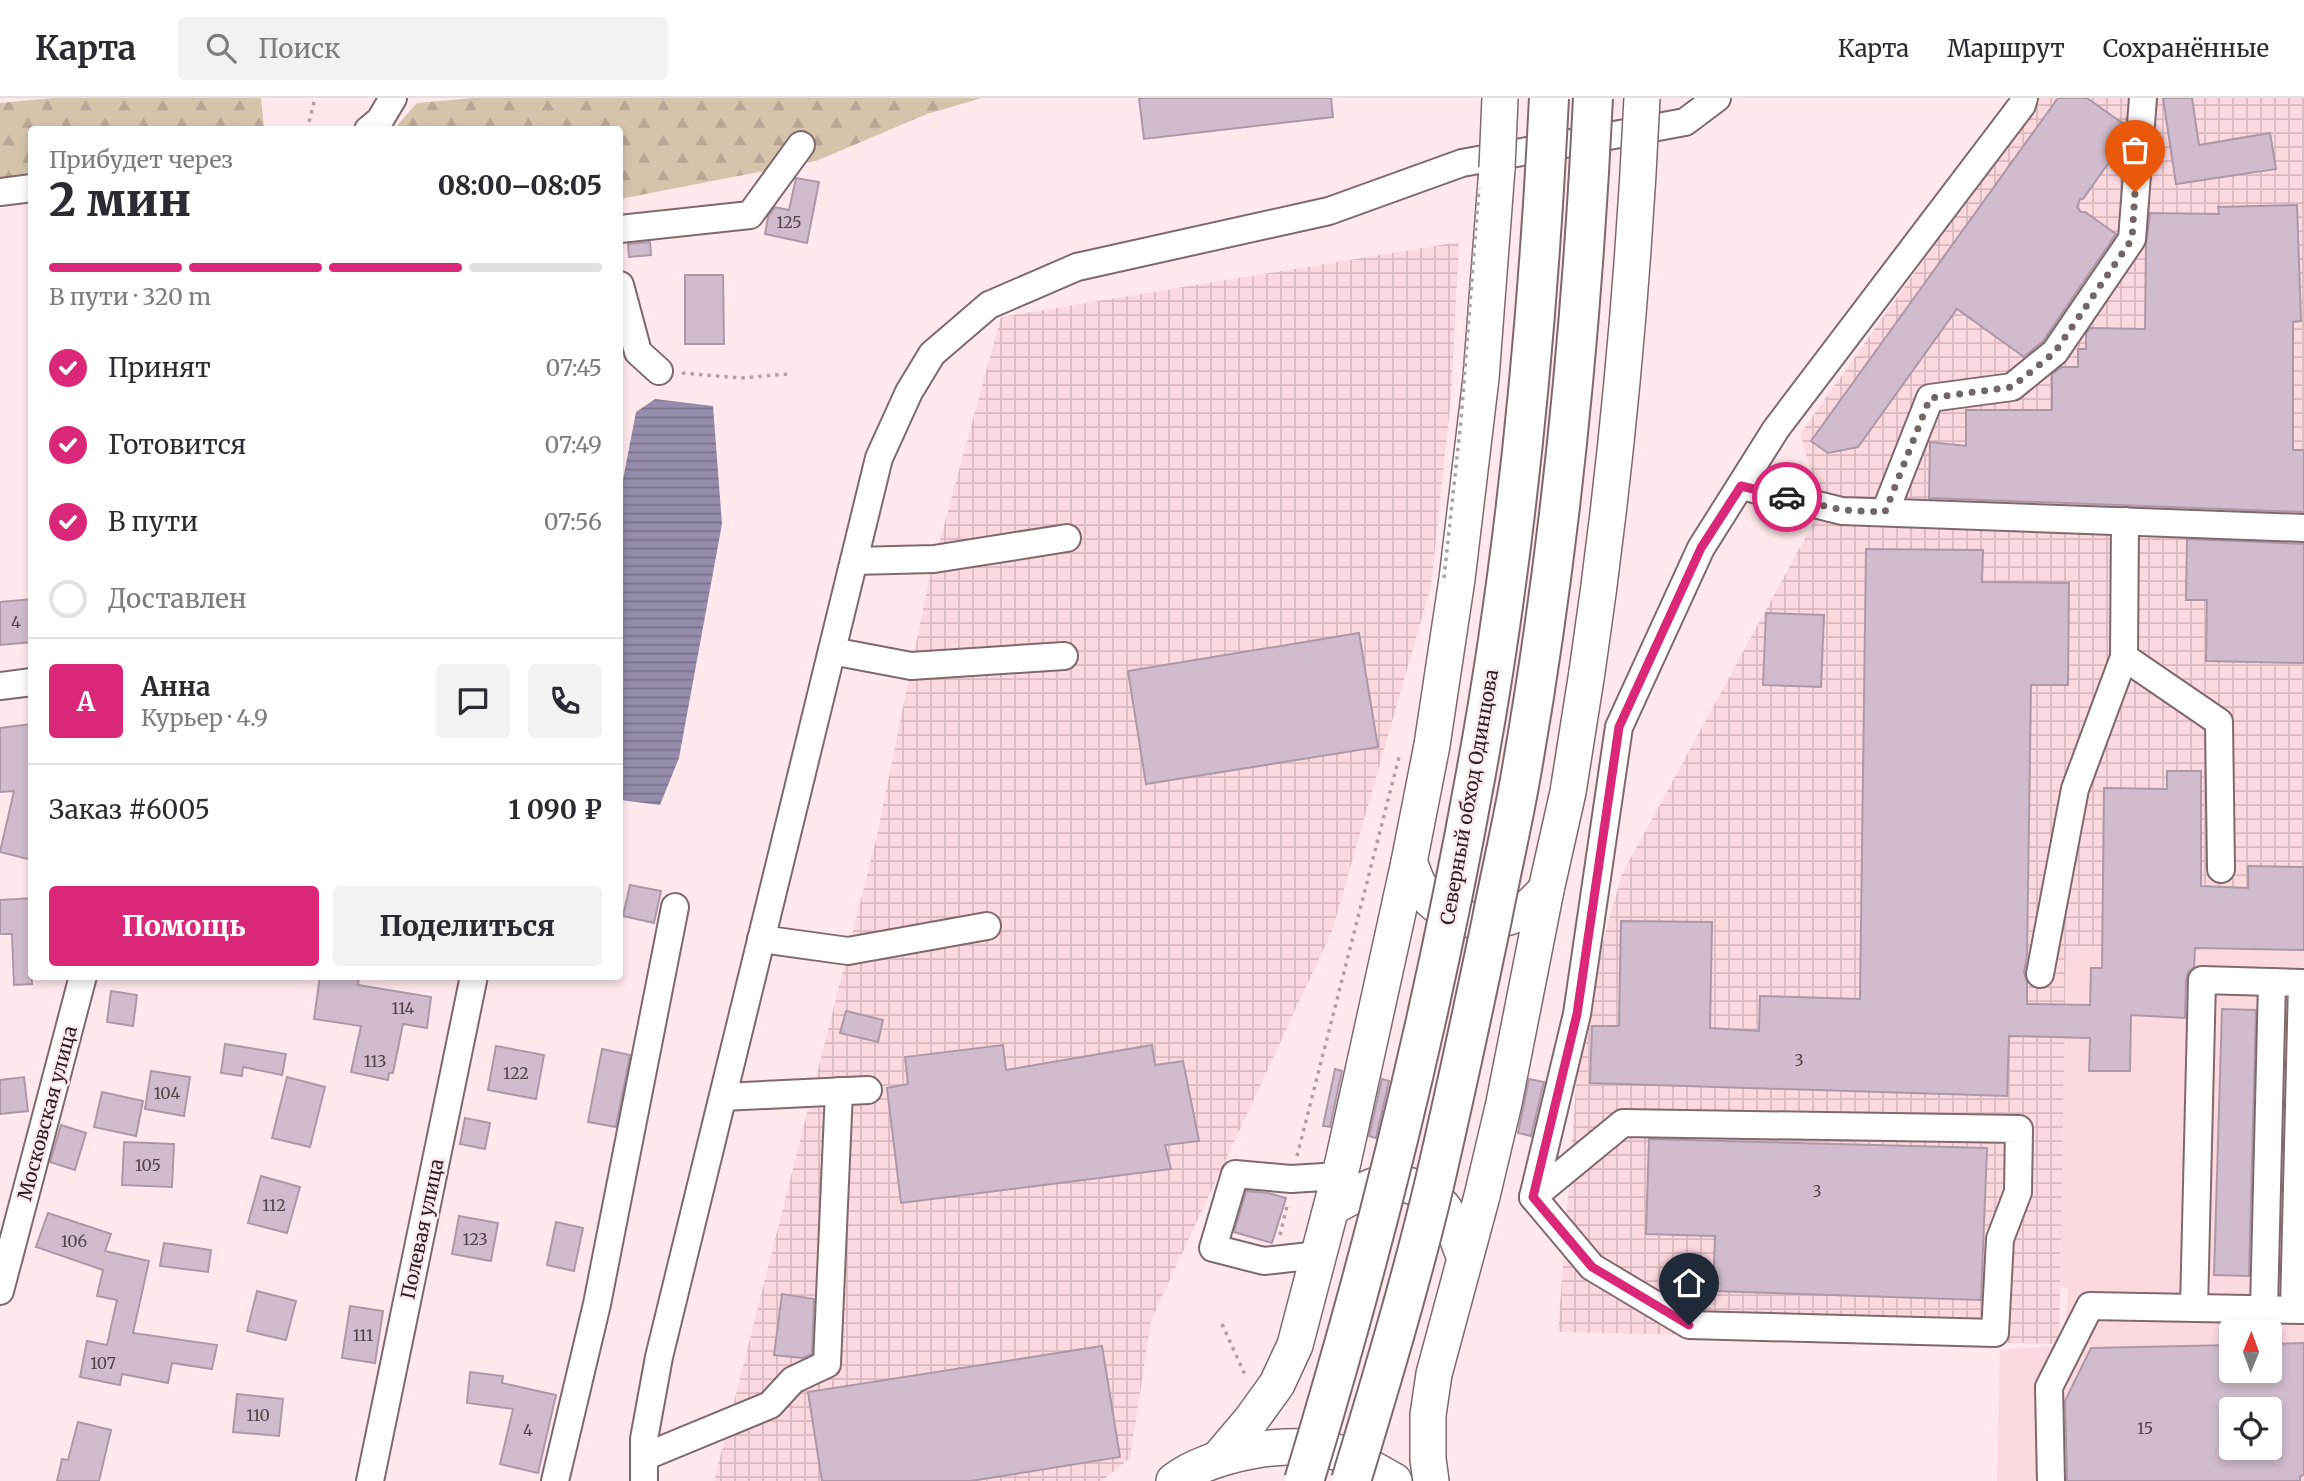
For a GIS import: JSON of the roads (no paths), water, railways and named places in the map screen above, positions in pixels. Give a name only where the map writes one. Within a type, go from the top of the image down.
[{"type":"highway","name":"Северный обход Одинцова","points":[[1304,1481],[1344,1349],[1391,1174],[1438,963],[1476,772],[1506,586],[1528,398],[1544,211],[1549,98]]},
{"type":"highway","points":[[1350,1481],[1387,1361],[1434,1184],[1520,781],[1549,592],[1572,403],[1588,214],[1593,98]]},
{"type":"main road","points":[[1218,1459],[1277,1384],[1295,1345],[1336,1191],[1409,862],[1432,745],[1450,579],[1481,378],[1495,208],[1500,98]]},
{"type":"main road","points":[[1430,1481],[1427,1415],[1434,1374],[1504,1103],[1568,792],[1587,672],[1622,392],[1637,217],[1642,98]]},
{"type":"main road","points":[[1409,862],[1419,886],[1435,905],[1457,917],[1481,922],[1506,919],[1528,908],[1546,890]]},
{"type":"main road","points":[[1336,1191],[1381,1184],[1405,1184],[1424,1191],[1447,1213],[1464,1256]]},
{"type":"main road","points":[[1174,1481],[1183,1474],[1218,1459],[1261,1449],[1294,1447],[1333,1451],[1394,1481]]},
{"type":"street","points":[[373,126],[380,120],[393,98]]},
{"type":"street","points":[[839,1091],[827,1364],[793,1380],[770,1405],[644,1469],[644,1439],[659,1357],[879,458],[909,392],[932,354],[989,305],[1077,267],[1329,211],[1461,163],[1685,122],[1717,98]]},
{"type":"street","points":[[1533,1197],[1577,1014],[1619,727],[1701,548],[1776,429],[2022,105],[2024,98]]},
{"type":"street","points":[[1885,512],[1930,398],[2012,387],[2055,352],[2132,239],[2143,98]]},
{"type":"street","points":[[623,229],[750,215],[801,145]]},
{"type":"street","points":[[0,192],[28,188]]},
{"type":"street","points":[[623,296],[638,352],[659,371]]},
{"type":"street","points":[[1741,486],[1842,510],[2304,528]]},
{"type":"street","points":[[2040,974],[2076,789],[2124,657],[2124,521]]},
{"type":"street","points":[[854,561],[934,559],[1067,538]]},
{"type":"street","points":[[832,651],[911,666],[1064,656]]},
{"type":"street","points":[[2124,657],[2219,722],[2221,870]]},
{"type":"street","points":[[0,686],[28,682]]},
{"type":"street","points":[[555,1481],[597,1304],[675,907]]},
{"type":"street","points":[[761,939],[848,951],[987,926]]},
{"type":"street","name":"Московская улица","points":[[0,1291],[82,980]]},
{"type":"street","name":"Полевая улица","points":[[370,1481],[473,980]]},
{"type":"street","points":[[2051,1481],[2049,1387],[2090,1306],[2194,1308],[2264,1309],[2299,1310],[2302,982],[2202,980],[2194,1308]]},
{"type":"street","points":[[2264,1309],[2272,982]]},
{"type":"street","points":[[723,1097],[868,1090]]},
{"type":"street","points":[[1623,1123],[2019,1129],[2018,1192],[2000,1239],[1995,1333],[1689,1325],[1592,1267],[1533,1197],[1623,1123]]},
{"type":"street","points":[[1319,1255],[1264,1261],[1213,1248],[1235,1174],[1291,1179],[1336,1191]]}]
